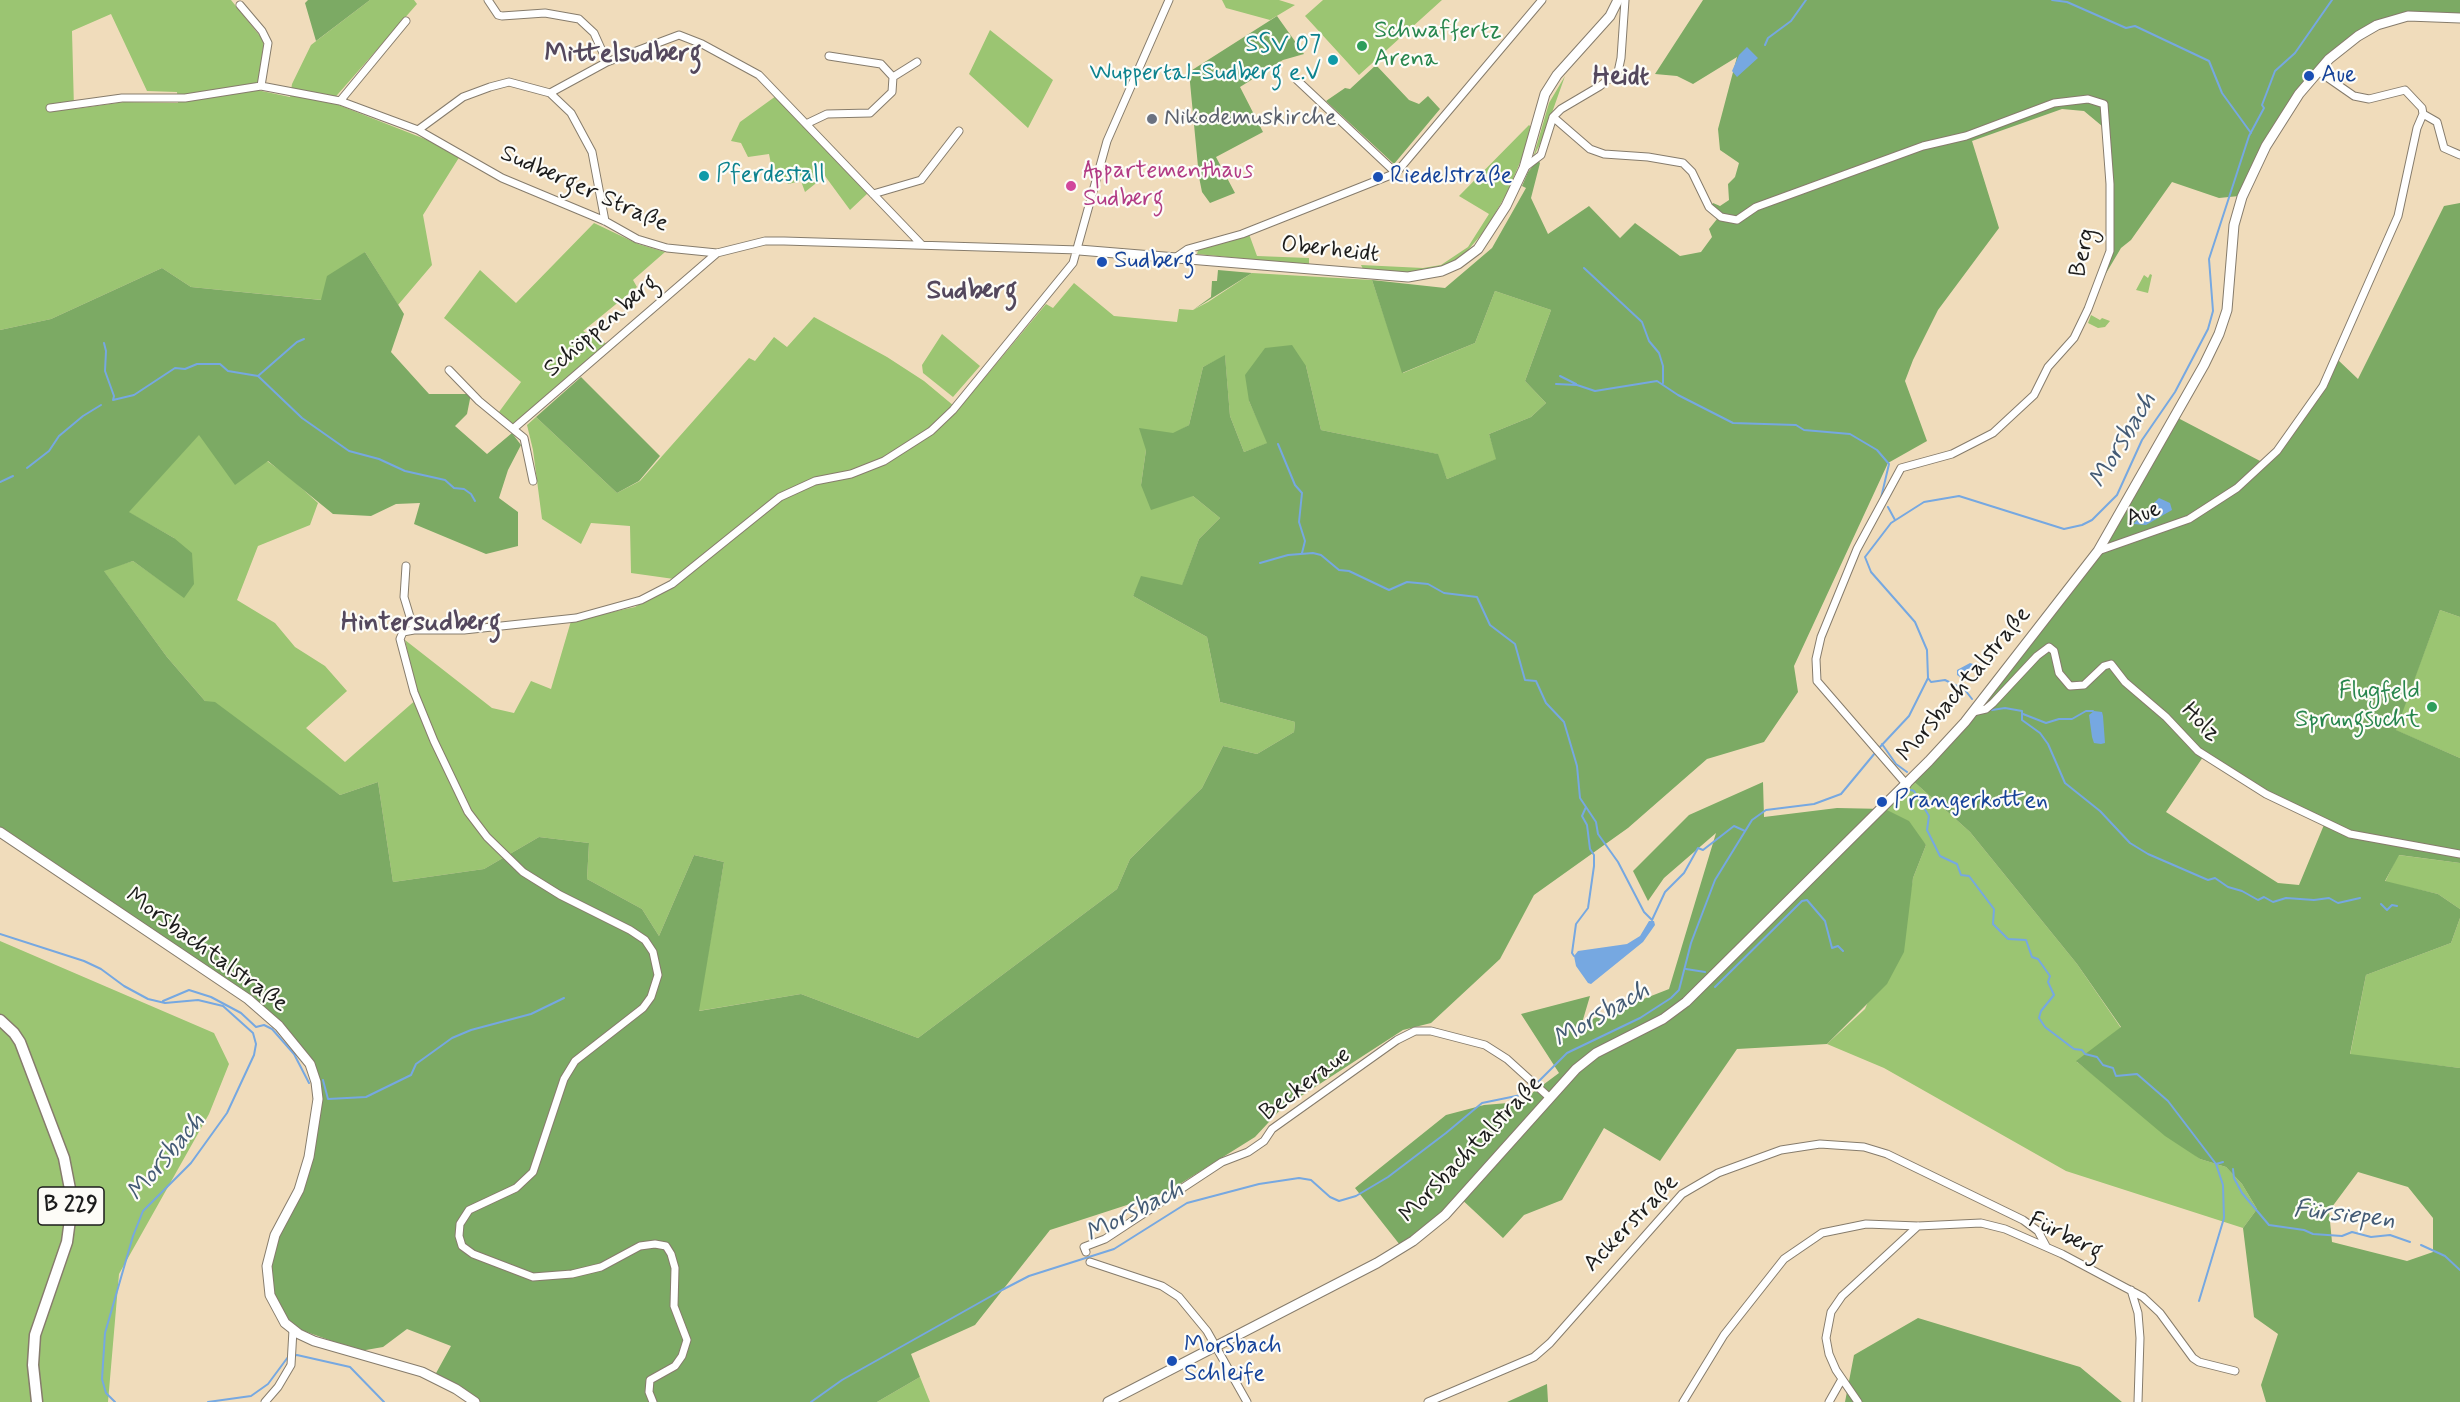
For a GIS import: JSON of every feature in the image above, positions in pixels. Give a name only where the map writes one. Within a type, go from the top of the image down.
[{"type":"main road","name":"Oberheidt","points":[[1078,250],[1373,276],[1408,277],[1442,271],[1468,257],[1488,236],[1506,206],[1524,168],[1545,94],[1557,75],[1610,16],[1618,0]]},
{"type":"main road","name":"Morsbachtalstraße","points":[[1108,1402],[1377,1263],[1413,1241],[1445,1215],[1588,1059],[1663,1019],[1686,1002],[1907,784],[1973,712],[2098,551],[2219,334],[2230,293],[2234,225],[2242,197],[2278,125],[2318,71],[2358,36],[2386,21],[2416,15],[2460,18]]},
{"type":"main road","name":"Morsbachtalstraße","points":[[0,832],[248,999],[279,1026],[310,1065],[318,1099],[311,1150],[299,1190],[274,1235],[267,1266],[273,1303],[293,1330],[314,1341],[422,1372],[456,1389],[475,1402]]},
{"type":"main road","name":"B 229","points":[[0,1020],[14,1033],[23,1052],[64,1158],[71,1200],[67,1242],[35,1335],[33,1365],[37,1402]]},
{"type":"street","points":[[488,0],[498,15],[502,16],[545,13],[579,19],[594,33],[607,62]]},
{"type":"street","points":[[653,1402],[649,1392],[650,1380],[675,1366],[682,1356],[687,1340],[674,1306],[675,1268],[666,1246],[655,1244],[640,1246],[601,1267],[572,1274],[533,1277],[473,1254],[462,1246],[459,1224],[469,1210],[516,1188],[533,1172],[564,1079],[575,1061],[644,1008],[651,997],[658,975],[653,952],[645,940],[630,930],[560,895],[522,872],[487,837],[468,812],[418,702],[400,639],[403,632],[414,630],[464,630],[576,618],[641,600],[672,584],[780,497],[815,481],[852,474],[884,461],[931,432],[976,384],[1073,263],[1107,141],[1169,0]]},
{"type":"street","points":[[1175,258],[1188,249],[1242,234],[1396,173],[1542,0]]},
{"type":"street","points":[[1553,117],[1561,109],[1600,86],[1618,72],[1622,58],[1625,0]]},
{"type":"street","points":[[240,5],[262,31],[268,43],[261,86]]},
{"type":"street","points":[[340,101],[406,21]]},
{"type":"street","points":[[550,93],[607,62],[679,35],[750,68],[778,94],[922,245]]},
{"type":"street","points":[[806,124],[827,114],[870,113],[892,92],[893,77],[881,64],[829,56]]},
{"type":"street","points":[[893,77],[917,63]]},
{"type":"street","points":[[2318,71],[2354,96],[2368,99],[2406,90],[2422,108],[2423,114],[2438,122],[2444,148],[2460,155]]},
{"type":"street","points":[[1297,80],[1396,173]]},
{"type":"street","points":[[418,130],[463,97],[509,82],[550,93],[571,113],[592,152],[605,221]]},
{"type":"street","name":"Sudberger Straße","points":[[50,108],[122,98],[184,98],[261,86],[340,101],[418,130],[502,178],[605,221],[637,239],[666,248],[717,253],[765,241],[1078,250]]},
{"type":"street","name":"Berg","points":[[1553,117],[1590,149],[1604,154],[1648,156],[1683,163],[1692,172],[1709,207],[1720,217],[1737,220],[1756,207],[1923,146],[1966,136],[2054,103],[2088,99],[2104,104],[2111,237],[2103,273],[2074,338],[2048,367],[2034,394],[2000,428],[1952,454],[1902,468],[1857,549],[1821,637],[1816,659],[1817,681],[1907,784]]},
{"type":"street","name":"Aue","points":[[2098,551],[2200,513],[2250,478],[2294,431],[2323,387],[2398,216],[2417,128],[2423,114]]},
{"type":"street","name":"Oberheidt","points":[[1524,168],[1541,155],[1553,117]]},
{"type":"street","points":[[873,194],[921,180],[959,131]]},
{"type":"street","name":"Schöppenberg","points":[[513,429],[717,253]]},
{"type":"street","points":[[449,370],[479,401],[524,438],[533,481]]},
{"type":"street","points":[[406,566],[404,597],[414,630]]},
{"type":"street","name":"Holz","points":[[1973,712],[1986,709],[2037,656],[2049,647],[2054,651],[2059,673],[2070,686],[2084,685],[2107,663],[2111,664],[2125,682],[2203,755],[2266,794],[2350,834],[2460,855]]},
{"type":"street","name":"Beckeraue","points":[[1085,1249],[1105,1239],[1222,1162],[1248,1152],[1264,1141],[1272,1129],[1397,1040],[1414,1031],[1431,1030],[1485,1045],[1507,1059],[1550,1098]]},
{"type":"street","name":"Ackerstraße","points":[[1428,1402],[1534,1357],[1682,1194],[1718,1173],[1781,1150],[1820,1144],[1864,1147],[1881,1152],[1927,1171],[2023,1220],[2038,1231],[2046,1246]]},
{"type":"street","name":"Fürberg","points":[[1683,1402],[1724,1335],[1784,1259],[1822,1233],[1842,1227],[1866,1224],[1918,1226],[1981,1223],[2005,1229],[2046,1246],[2131,1290],[2160,1312],[2193,1358],[2235,1371]]},
{"type":"street","points":[[1858,1402],[1836,1370],[1826,1338],[1831,1312],[1842,1296],[1918,1226]]},
{"type":"street","points":[[1090,1262],[1172,1292],[1199,1319],[1247,1402]]},
{"type":"street","points":[[2131,1290],[2140,1338],[2138,1402]]},
{"type":"street","points":[[265,1402],[284,1378],[291,1356],[293,1330]]},
{"type":"street","points":[[1829,1402],[1842,1379]]},
{"type":"green space","points":[[0,0],[231,0],[264,41],[257,90],[290,97],[292,84],[311,45],[370,0],[414,0],[417,4],[331,102],[430,141],[460,156],[423,215],[432,265],[398,305],[365,252],[322,300],[191,287],[162,268],[51,319],[0,330]],"holes":[[[111,14],[147,91],[177,92],[178,103],[124,102],[74,109],[72,31]]]},
{"type":"green space","points":[[308,0],[370,0],[316,41],[305,3]]},
{"type":"green space","points":[[1222,0],[1279,0],[1295,5],[1270,20],[1226,8]]},
{"type":"green space","name":"Schwaffertz Arena","points":[[1323,0],[1442,0],[1359,75],[1305,16]]},
{"type":"green space","points":[[1703,0],[2460,0],[2460,14],[2394,15],[2316,70],[2239,196],[2219,198],[2172,182],[2131,240],[2121,248],[2105,275],[2112,251],[2113,215],[2111,174],[2102,126],[2084,111],[2062,109],[1972,141],[1999,228],[1938,310],[1905,381],[1927,441],[1888,463],[1794,666],[1798,692],[1764,742],[1707,759],[1628,828],[1534,895],[1500,959],[1431,1023],[1403,1030],[1281,1109],[1255,1137],[1167,1192],[1050,1230],[975,1325],[911,1354],[920,1377],[877,1402],[474,1402],[435,1375],[451,1346],[407,1329],[383,1347],[360,1351],[301,1330],[287,1320],[272,1291],[271,1260],[318,1132],[319,1079],[284,1025],[247,993],[0,836],[0,330],[51,319],[162,268],[191,287],[321,300],[327,276],[365,252],[404,314],[391,352],[429,394],[471,394],[467,414],[455,426],[487,454],[512,433],[521,445],[508,470],[499,498],[518,512],[518,546],[486,554],[414,524],[420,503],[396,504],[371,516],[333,514],[268,461],[235,485],[199,435],[129,512],[174,538],[192,553],[194,584],[184,598],[133,561],[104,571],[167,657],[205,701],[215,702],[340,795],[378,782],[393,882],[484,869],[539,837],[589,843],[587,879],[642,909],[659,936],[694,855],[724,862],[699,1011],[801,994],[918,1038],[1117,889],[1130,859],[1202,788],[1223,746],[1257,754],[1294,732],[1295,722],[1220,702],[1207,637],[1133,596],[1141,576],[1182,585],[1199,539],[1220,518],[1193,496],[1151,510],[1141,485],[1146,450],[1139,428],[1173,433],[1189,425],[1203,367],[1225,355],[1230,416],[1244,452],[1267,443],[1249,401],[1245,375],[1265,348],[1292,345],[1306,366],[1321,430],[1438,454],[1447,479],[1496,459],[1489,434],[1531,417],[1546,403],[1525,381],[1551,310],[1495,291],[1475,343],[1402,373],[1372,280],[1445,288],[1492,248],[1526,188],[1522,186],[1528,172],[1538,160],[1540,163],[1531,198],[1548,234],[1589,206],[1620,238],[1635,223],[1680,256],[1701,252],[1712,237],[1709,229],[1717,219],[1708,209],[1713,203],[1720,206],[1729,200],[1728,184],[1735,177],[1739,163],[1720,150],[1718,129],[1737,57],[1693,84],[1677,76],[1655,74]]},
{"type":"green space","points":[[1277,16],[1304,54],[1283,60],[1240,87],[1263,132],[1216,157],[1235,193],[1210,203],[1202,192],[1199,177],[1189,72]]},
{"type":"green space","points":[[990,30],[1053,80],[1028,128],[969,74]]},
{"type":"green space","points":[[1376,65],[1409,100],[1419,104],[1428,96],[1440,109],[1394,164],[1326,101],[1345,88],[1350,89]]},
{"type":"green space","points":[[1565,76],[1543,138],[1533,158],[1549,103]]},
{"type":"green space","points":[[776,96],[868,193],[850,210],[825,176],[805,192],[801,181],[788,184],[771,164],[769,154],[748,157],[741,143],[731,141],[740,122]]},
{"type":"green space","points":[[1529,125],[1531,127],[1524,153],[1507,193],[1486,229],[1463,256],[1442,268],[1406,273],[1363,269],[1361,265],[1423,268],[1441,265],[1468,247],[1489,214],[1459,196]]},
{"type":"green space","points":[[2460,203],[2460,617],[2440,610],[2396,730],[2460,758],[2460,863],[2399,855],[2385,881],[2438,894],[2460,909],[2460,918],[2451,943],[2366,975],[2350,1054],[2460,1068],[2460,1402],[2266,1402],[2261,1385],[2278,1334],[2254,1317],[2243,1228],[2257,1209],[2242,1184],[2226,1167],[2200,1159],[2165,1136],[2076,1061],[2121,1027],[2077,964],[1970,832],[1912,780],[2101,553],[2178,418],[2262,462],[2295,432],[2317,399],[2337,359],[2358,379],[2444,206]],"holes":[[[2205,754],[2266,791],[2326,820],[2299,885],[2278,883],[2166,812]],[[2358,1172],[2408,1187],[2433,1218],[2433,1252],[2407,1261],[2332,1242],[2329,1211]]]},
{"type":"green space","points":[[594,223],[638,244],[665,252],[633,280],[637,287],[583,331],[607,344],[514,425],[499,412],[521,382],[444,318],[480,270],[516,303]]},
{"type":"green space","points":[[1249,234],[1257,256],[1309,258],[1309,265],[1197,254],[1198,250]]},
{"type":"green space","points":[[1218,270],[1252,273],[1193,310],[1211,297],[1212,281],[1217,281]]},
{"type":"green space","points":[[1252,273],[1372,280],[1403,373],[1475,343],[1495,291],[1551,310],[1525,381],[1546,403],[1531,417],[1489,434],[1497,459],[1447,479],[1437,454],[1321,430],[1306,366],[1249,401],[1268,443],[1244,452],[1230,416],[1225,356],[1203,367],[1189,425],[1146,450],[1141,485],[1193,496],[1220,518],[1199,539],[1182,586],[1142,577],[1133,596],[1207,637],[1220,702],[1295,722],[1294,732],[1257,754],[1223,746],[1202,788],[1130,859],[1117,889],[918,1038],[801,994],[698,1011],[724,862],[694,855],[659,936],[642,909],[587,879],[589,843],[539,837],[484,869],[393,882],[378,782],[340,795],[205,701],[167,657],[103,570],[133,561],[184,597],[174,538],[128,512],[199,434],[267,461],[288,476],[318,503],[310,525],[258,546],[237,600],[275,623],[295,647],[325,666],[347,691],[306,728],[345,762],[418,698],[405,640],[492,708],[514,713],[531,681],[551,689],[571,621],[635,607],[702,563],[674,579],[631,573],[630,526],[591,523],[581,544],[542,519],[533,450],[527,425],[536,417],[617,493],[640,481],[749,358],[755,361],[774,337],[787,347],[814,317],[887,357],[924,381],[954,406],[972,393],[1046,304],[1053,308],[1074,283],[1114,316],[1177,322],[1179,309],[1193,310]]},
{"type":"green space","points":[[2150,274],[2152,275],[2148,293],[2136,290],[2144,275],[2148,278]]},
{"type":"green space","points":[[2091,315],[2100,320],[2102,318],[2110,321],[2105,327],[2098,328],[2088,323]]},
{"type":"green space","points":[[942,334],[980,366],[953,397],[923,373],[922,365]]},
{"type":"green space","points":[[581,377],[660,456],[639,481],[617,493],[536,417]]},
{"type":"green space","name":"Flugfeld Sprungsucht","points":[[2440,610],[2460,617],[2460,758],[2395,730]]},
{"type":"green space","points":[[1912,780],[1970,832],[2077,964],[2121,1028],[2077,1062],[2200,1159],[2226,1167],[2242,1184],[2257,1209],[2243,1228],[2066,1171],[1884,1068],[1827,1044],[1865,1009],[1908,907],[1913,878],[1926,845],[1885,809]]},
{"type":"green space","points":[[1763,782],[1764,817],[1837,808],[1885,809],[1909,821],[1926,845],[1913,878],[1904,952],[1887,984],[1827,1044],[1737,1049],[1660,1161],[1604,1128],[1562,1200],[1524,1215],[1503,1238],[1457,1195],[1441,1213],[1400,1245],[1355,1188],[1446,1115],[1484,1105],[1520,1102],[1559,1073],[1521,1014],[1590,996],[1582,1023],[1669,989],[1716,833],[1664,878],[1648,901],[1633,871],[1689,815]]},
{"type":"green space","points":[[2398,855],[2460,863],[2460,909],[2438,894],[2385,882]]},
{"type":"green space","points":[[2460,918],[2460,1068],[2350,1055],[2366,975],[2451,943]]},
{"type":"green space","points":[[0,941],[214,1033],[229,1064],[209,1114],[119,1274],[108,1402],[0,1402]]},
{"type":"green space","points":[[1918,1318],[2080,1367],[2122,1402],[1845,1402],[1854,1355]]},
{"type":"green space","points":[[920,1377],[930,1402],[877,1402]]},
{"type":"green space","points":[[1547,1384],[1548,1402],[1507,1402]]},
{"type":"water","points":[[1747,47],[1758,58],[1737,77],[1732,71],[1739,55]]},
{"type":"water","points":[[2159,498],[2170,503],[2172,510],[2146,525],[2133,524]]},
{"type":"water","points":[[1970,663],[1973,664],[1973,670],[1960,677],[1957,675],[1957,670]]},
{"type":"water","points":[[2094,711],[2102,712],[2105,743],[2094,743],[2089,715]]},
{"type":"water","points":[[1649,921],[1654,921],[1655,925],[1643,942],[1591,984],[1588,983],[1576,966],[1574,956],[1578,951],[1627,944],[1640,936]]},
{"type":"waterway","points":[[1765,45],[1768,38],[1791,21],[1806,0]]},
{"type":"waterway","points":[[2052,0],[2067,2],[2126,28],[2135,26],[2209,61],[2222,93],[2251,133]]},
{"type":"waterway","name":"Morsbach","points":[[1879,748],[1909,716],[1928,678],[1927,650],[1915,622],[1871,572],[1865,557],[1891,523],[1924,502],[1959,496],[2064,529],[2092,520],[2117,495],[2142,440],[2175,392],[2208,329],[2213,311],[2209,259],[2249,136],[2264,108],[2262,105],[2275,71],[2295,53],[2332,0]]},
{"type":"waterway","points":[[1584,268],[1642,322],[1649,341],[1659,353],[1663,366],[1663,383]]},
{"type":"waterway","points":[[104,343],[105,371],[114,396],[113,400],[134,395],[175,368],[185,369],[197,364],[220,364],[228,371],[258,376],[297,342],[304,339]]},
{"type":"waterway","points":[[258,376],[302,418],[349,451],[379,459],[405,471],[445,480],[454,488],[464,489],[475,501]]},
{"type":"waterway","points":[[1560,376],[1576,384]]},
{"type":"waterway","points":[[1556,384],[1577,385],[1595,391],[1657,381],[1678,395],[1733,423],[1796,425],[1804,430],[1850,434],[1877,450],[1889,464],[1881,498]]},
{"type":"waterway","points":[[27,468],[49,451],[59,436],[83,416],[101,405]]},
{"type":"waterway","points":[[1278,444],[1295,485],[1302,493],[1299,522],[1305,541],[1302,553]]},
{"type":"waterway","points":[[0,482],[13,476]]},
{"type":"waterway","points":[[1888,507],[1895,520]]},
{"type":"waterway","points":[[1260,563],[1288,555],[1313,553],[1321,555],[1339,570],[1349,571],[1389,590],[1407,582],[1428,584],[1444,593],[1477,597],[1490,625],[1515,644],[1525,680],[1536,681],[1546,703],[1564,722],[1577,766],[1580,798],[1596,822],[1598,834],[1618,862],[1644,912],[1652,920],[1665,892],[1684,873],[1698,848],[1703,850],[1734,826],[1745,831]]},
{"type":"waterway","points":[[1961,676],[1961,688]]},
{"type":"waterway","points":[[1928,678],[1931,682],[1945,680],[1965,690],[1972,699]]},
{"type":"waterway","points":[[1992,710],[2005,708],[2022,711],[2022,720],[2040,733],[2048,744],[2065,783],[2100,811],[2130,843],[2148,854],[2208,880],[2215,878],[2228,887],[2242,891],[2258,900],[2264,897],[2273,902],[2286,898],[2314,900],[2329,898],[2338,903],[2360,898]]},
{"type":"waterway","points":[[2023,714],[2046,723],[2059,719],[2072,719],[2086,711],[2093,711]]},
{"type":"waterway","name":"Fürsiepen","points":[[1882,744],[1896,764],[1907,772]]},
{"type":"waterway","name":"Morsbach","points":[[811,1402],[842,1380],[1002,1290],[1029,1276],[1114,1249],[1187,1203],[1259,1184],[1299,1178],[1311,1180],[1330,1197],[1339,1201],[1356,1196],[1388,1177],[1482,1103],[1521,1095],[1534,1086],[1567,1053],[1640,1018],[1671,998],[1679,990],[1691,943],[1715,880],[1752,820],[1766,810],[1814,804],[1841,794],[1875,753]]},
{"type":"waterway","points":[[1911,790],[1914,791],[1929,816],[1927,830],[1940,856],[1957,864],[1961,875],[1969,876],[1994,909],[1993,924],[2008,939],[2026,940],[2032,957],[2038,959],[2050,976],[2048,982],[2054,995],[2041,1011],[2039,1018],[2045,1027],[2074,1049],[2097,1057],[2103,1065],[2113,1068],[2116,1076],[2137,1074],[2168,1101],[2216,1164],[2223,1185],[2224,1218],[2199,1301]]},
{"type":"waterway","points":[[1574,956],[1572,953],[1576,924],[1588,908],[1594,866],[1594,855],[1590,849],[1587,825],[1582,816],[1586,807]]},
{"type":"waterway","points":[[1715,987],[1802,901],[1807,900],[1825,921],[1832,948],[1838,946],[1843,951]]},
{"type":"waterway","points":[[2381,904],[2387,910],[2392,905],[2397,906]]},
{"type":"waterway","name":"Morsbach","points":[[0,934],[84,961],[101,969],[124,986],[148,999],[165,1003],[198,1000],[223,1006],[253,1033],[256,1044],[254,1055],[227,1113],[191,1163],[143,1211],[133,1236],[105,1333],[102,1379],[106,1393],[115,1402]]},
{"type":"waterway","points":[[1686,969],[1705,972]]},
{"type":"waterway","points":[[163,1001],[189,990],[211,997],[241,1013],[256,1027],[264,1025],[272,1029],[294,1054],[309,1083]]},
{"type":"waterway","points":[[323,1080],[328,1099],[366,1097],[411,1075],[416,1064],[452,1038],[471,1030],[531,1014],[564,998]]},
{"type":"waterway","name":"Fürsiepen","points":[[2216,1164],[2223,1162]]},
{"type":"waterway","name":"Fürsiepen","points":[[2233,1169],[2234,1178],[2242,1193],[2269,1225],[2304,1230],[2313,1234],[2342,1236],[2352,1232],[2371,1237],[2390,1235],[2410,1242]]},
{"type":"waterway","name":"Fürsiepen","points":[[2421,1245],[2445,1256],[2460,1270]]},
{"type":"waterway","name":"Morsbach","points":[[208,1402],[251,1396],[268,1384],[288,1357],[297,1355],[350,1367],[384,1402]]},
{"type":"place","name":"Schwaffertz Arena","points":[[1362,46]]},
{"type":"place","name":"SSV 07 Wuppertal-Sudberg e.V","points":[[1333,60]]},
{"type":"place","name":"Aue","points":[[2309,76]]},
{"type":"place","name":"Nikodemuskirche","points":[[1152,119]]},
{"type":"place","name":"Pferdestall","points":[[704,176]]},
{"type":"place","name":"Riedelstraße","points":[[1378,177]]},
{"type":"place","name":"Appartementhaus Sudberg","points":[[1071,186]]},
{"type":"place","name":"Sudberg","points":[[1102,262]]},
{"type":"place","name":"Flugfeld Sprungsucht","points":[[2432,707]]},
{"type":"place","name":"Prangerkotten","points":[[1882,802]]},
{"type":"place","name":"Morsbach Schleife","points":[[1172,1361]]},
{"type":"district","name":"Mittelsudberg","points":[[623,56]]},
{"type":"district","name":"Heidt","points":[[1621,79]]},
{"type":"district","name":"Sudberg","points":[[972,292]]},
{"type":"district","name":"Hintersudberg","points":[[421,625]]}]
